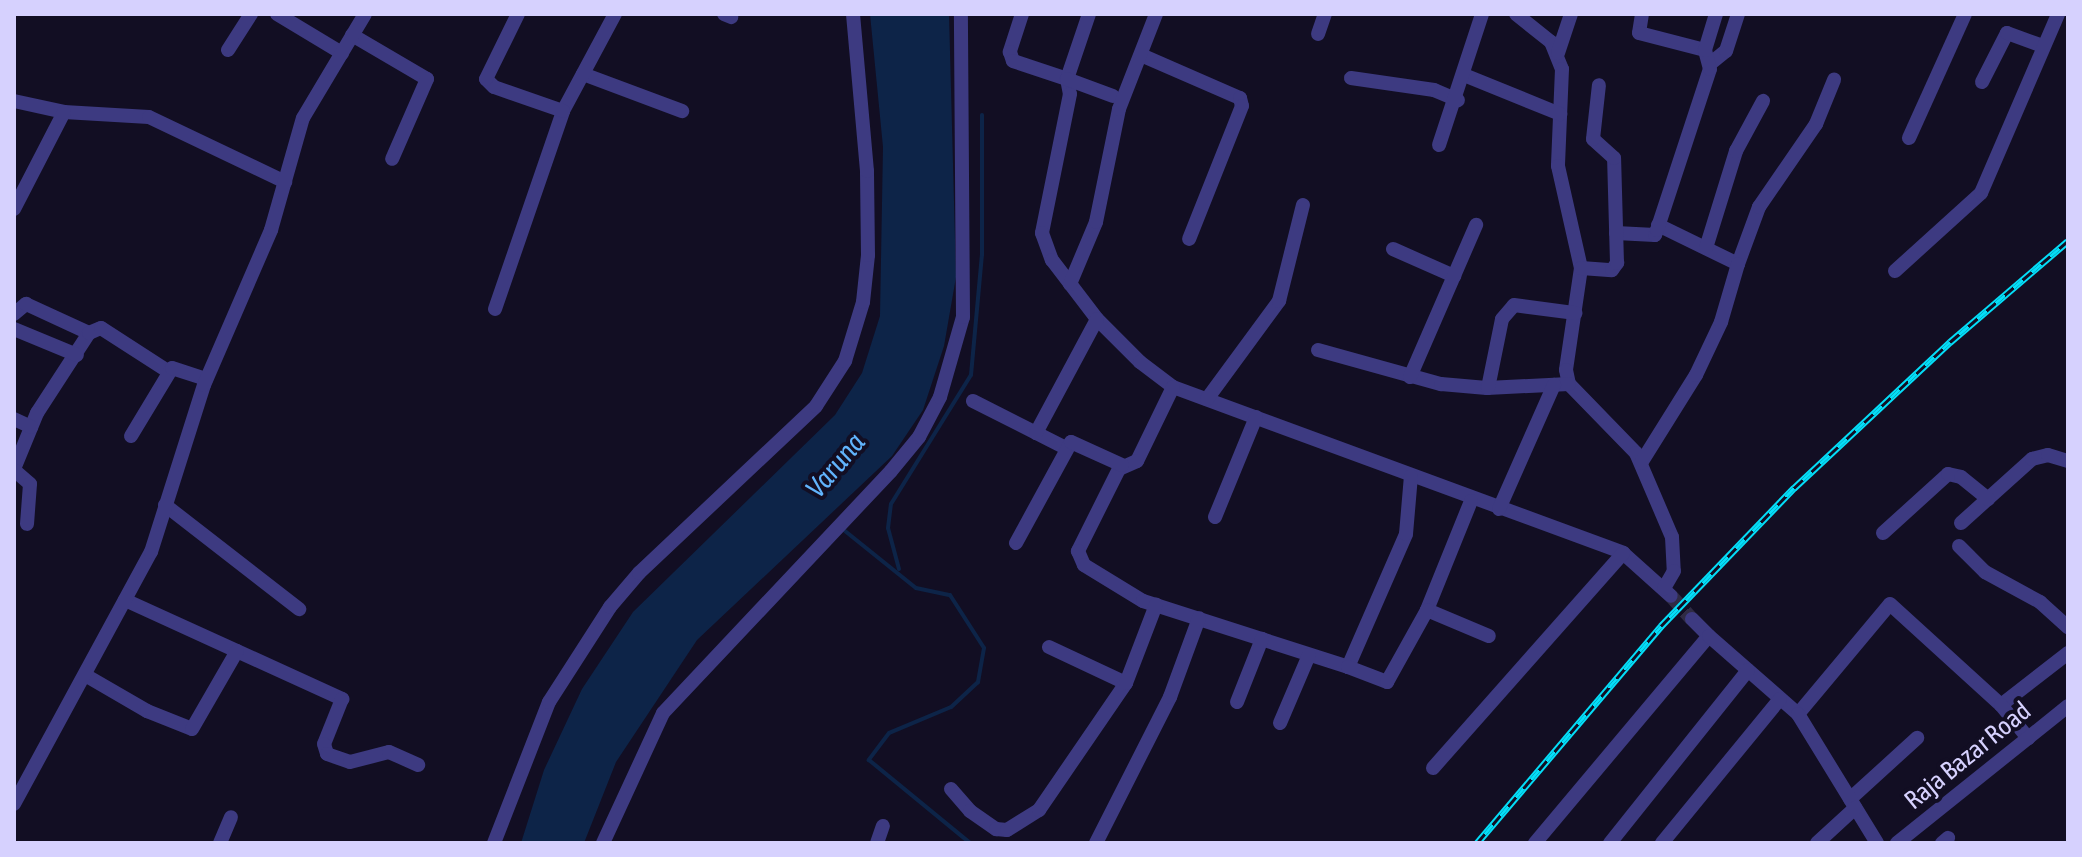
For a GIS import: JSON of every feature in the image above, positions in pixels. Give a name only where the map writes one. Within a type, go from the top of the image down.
[{"type":"street","points":[[228,50],[251,14]]},
{"type":"street","points":[[277,14],[342,53]]},
{"type":"street","points":[[14,804],[19,779],[85,675],[151,552],[206,379],[271,230],[303,118],[365,14]]},
{"type":"street","points":[[518,14],[486,79],[494,87],[563,111]]},
{"type":"street","points":[[495,309],[563,111],[615,14]]},
{"type":"street","points":[[494,843],[549,702],[610,607],[639,573],[816,406],[845,361],[863,302],[868,255],[867,171],[853,14]]},
{"type":"street","points":[[603,843],[635,763],[663,713],[891,471],[919,437],[940,397],[963,317],[961,14]]},
{"type":"street","points":[[1022,14],[1010,52],[1013,61],[1113,96]]},
{"type":"street","points":[[1089,14],[1067,79],[1070,94],[1042,233],[1052,260],[1097,319],[1173,387],[1471,501],[1623,553],[1668,592],[1674,571],[1672,537],[1641,463],[1620,432],[1562,385],[1488,388],[1410,377],[1318,350]]},
{"type":"street","points":[[1070,284],[1096,222],[1119,109],[1156,14]]},
{"type":"street","points":[[1318,34],[1325,14]]},
{"type":"street","points":[[1439,145],[1458,100],[1482,14]]},
{"type":"street","points":[[1516,14],[1558,53]]},
{"type":"street","points":[[1499,509],[1562,385],[1575,313],[1581,268],[1558,166],[1558,53],[1571,14]]},
{"type":"street","points":[[1642,14],[1639,33],[1708,57],[1726,51],[1738,14]]},
{"type":"street","points":[[1616,233],[1655,235],[1708,57],[1716,14]]},
{"type":"street","points":[[1909,138],[1965,14]]},
{"type":"street","points":[[1895,271],[1981,193],[2058,14]]},
{"type":"street","points":[[1982,82],[2007,33],[2042,46]]},
{"type":"street","points":[[352,35],[427,79],[392,159]]},
{"type":"street","points":[[1141,55],[1240,98],[1242,106],[1189,239]]},
{"type":"street","points":[[583,74],[682,111]]},
{"type":"street","points":[[1464,75],[1560,114]]},
{"type":"street","points":[[1351,78],[1434,90],[1458,100]]},
{"type":"street","points":[[1641,463],[1696,375],[1721,322],[1759,207],[1816,124],[1834,80]]},
{"type":"street","points":[[1581,268],[1616,267],[1614,158],[1593,139],[1599,85]]},
{"type":"street","points":[[14,101],[64,112],[149,117],[285,182]]},
{"type":"street","points":[[1706,248],[1736,151],[1763,101]]},
{"type":"street","points":[[14,209],[64,112]]},
{"type":"street","points":[[1207,399],[1279,301],[1303,205]]},
{"type":"street","points":[[1410,377],[1476,225]]},
{"type":"street","points":[[1658,225],[1738,264]]},
{"type":"street","points":[[1393,249],[1454,276]]},
{"type":"street","points":[[14,314],[26,304],[89,333]]},
{"type":"street","points":[[1488,388],[1502,319],[1514,305],[1575,313]]},
{"type":"street","points":[[1036,433],[1097,319]]},
{"type":"street","points":[[27,524],[30,484],[14,470],[31,427],[89,333],[101,328],[169,372]]},
{"type":"street","points":[[14,329],[77,355]]},
{"type":"street","points":[[131,436],[169,372],[176,367],[206,379]]},
{"type":"street","points":[[1016,543],[1066,448],[1074,441],[1122,465],[1137,461],[1173,387]]},
{"type":"street","points":[[973,401],[1066,448]]},
{"type":"street","points":[[1215,517],[1256,417]]},
{"type":"street","points":[[14,419],[31,427]]},
{"type":"street","points":[[1961,523],[2039,456],[2068,461]]},
{"type":"street","points":[[1122,465],[1079,545],[1079,556],[1084,565],[1156,605],[1387,682],[1427,610],[1471,501]]},
{"type":"street","points":[[1883,533],[1948,474],[1961,477],[1988,499]]},
{"type":"street","points":[[1348,667],[1406,534],[1411,476]]},
{"type":"street","points":[[165,505],[299,609]]},
{"type":"street","points":[[1959,546],[1985,572],[2040,602],[2068,627]]},
{"type":"street","points":[[1433,768],[1623,553]]},
{"type":"street","points":[[125,600],[342,699],[324,744],[327,754],[350,762],[389,752],[418,765]]},
{"type":"street","points":[[1798,714],[1890,604],[2001,705],[2028,738]]},
{"type":"street","points":[[951,789],[985,825],[1007,830],[1039,810],[1067,775],[1126,683],[1156,605]]},
{"type":"street","points":[[1427,610],[1489,636]]},
{"type":"street","points":[[1096,843],[1170,697],[1199,618]]},
{"type":"street","points":[[1692,619],[1798,714],[1877,843]]},
{"type":"street","points":[[1535,843],[1709,636]]},
{"type":"street","points":[[1237,702],[1262,639]]},
{"type":"street","points":[[1049,647],[1126,683]]},
{"type":"street","points":[[85,675],[147,711],[192,729],[237,651]]},
{"type":"street","points":[[2001,705],[2068,653]]},
{"type":"street","points":[[1280,723],[1309,655]]},
{"type":"street","points":[[1610,843],[1748,670]]},
{"type":"street","points":[[1662,843],[1780,699]]},
{"type":"street","name":"Raja Bazar Road","points":[[1897,843],[2068,706]]},
{"type":"street","points":[[1817,843],[1917,738]]},
{"type":"street","points":[[220,843],[231,817]]},
{"type":"street","points":[[877,843],[883,826]]},
{"type":"water","name":"Varuna","points":[[870,14],[949,14],[956,277],[944,346],[923,410],[892,456],[697,640],[616,762],[584,843],[521,843],[544,770],[582,689],[633,612],[835,415],[862,373],[880,316],[883,147]]},
{"type":"waterway","points":[[899,569],[888,528],[891,504],[971,375],[982,255],[982,115]]},
{"type":"waterway","points":[[845,531],[916,588],[950,595],[984,648],[978,682],[951,707],[889,733],[869,760],[970,843]]},
{"type":"tunnel","points":[[1671,596],[1692,619]]},
{"type":"railway","points":[[1477,843],[1661,626],[1794,488],[1950,342],[2068,241]]}]
